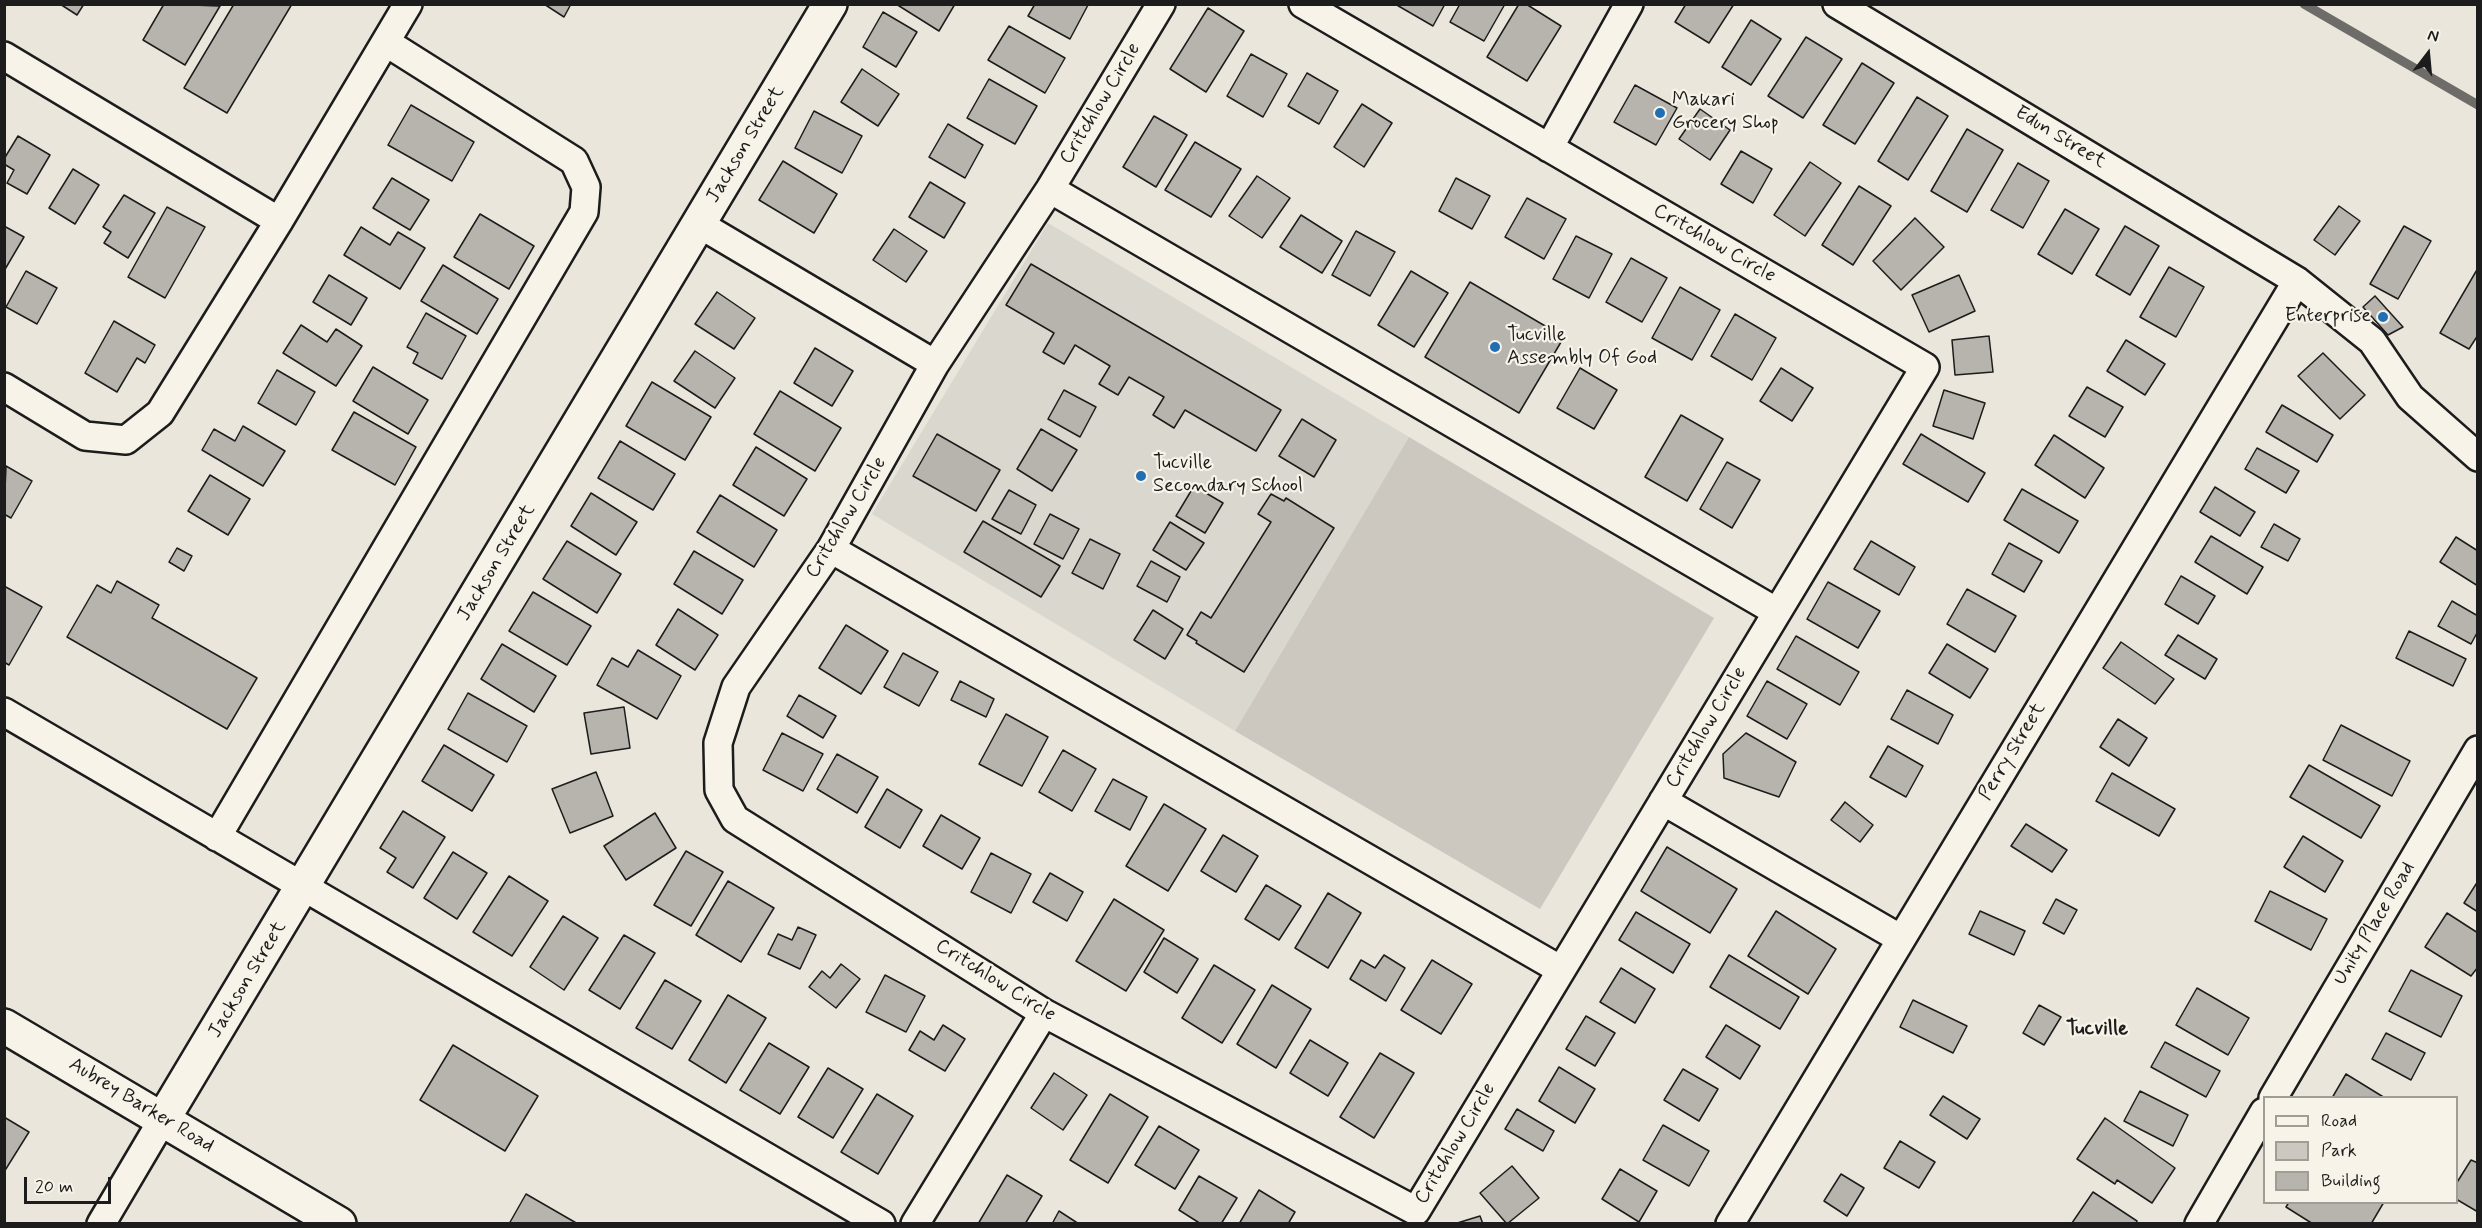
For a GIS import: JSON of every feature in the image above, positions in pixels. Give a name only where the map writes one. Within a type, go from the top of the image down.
[{"type":"street","points":[[4,387],[85,436],[126,440],[160,413],[387,43],[408,4]]},
{"type":"street","name":"Jackson Street","points":[[163,1119],[304,887],[830,4]]},
{"type":"street","name":"Critchlow Circle","points":[[1161,4],[1050,189],[935,364],[831,549],[736,687],[718,743],[719,790],[735,819],[1044,1013],[1416,1211],[1925,367],[1303,4]]},
{"type":"street","points":[[1549,148],[1629,4]]},
{"type":"street","name":"Edun Street","points":[[1837,4],[2290,277],[2372,341],[2410,397],[2478,457]]},
{"type":"street","points":[[217,837],[584,212],[586,187],[574,161],[387,43]]},
{"type":"street","points":[[4,56],[279,220]]},
{"type":"street","points":[[1050,189],[1777,612]]},
{"type":"street","points":[[699,224],[935,364]]},
{"type":"street","name":"Perry Street","points":[[1730,1224],[1901,939],[2290,277]]},
{"type":"street","points":[[831,549],[1561,970]]},
{"type":"street","points":[[4,712],[881,1224]]},
{"type":"street","name":"Unity Place Road","points":[[2274,1096],[2470,779],[2478,750]]},
{"type":"street","points":[[1663,801],[1901,939]]},
{"type":"street","points":[[915,1224],[1044,1013]]},
{"type":"street","name":"Aubrey Barker Road","points":[[4,1026],[339,1224]]},
{"type":"street","points":[[2199,1224],[2263,1115]]},
{"type":"street","points":[[101,1224],[163,1119]]},
{"type":"shaded area","name":"Tucville Secondary School","points":[[1048,223],[1409,437],[1235,731],[872,514]]},
{"type":"green space","points":[[1409,437],[1714,618],[1540,909],[1235,731]]},
{"type":"building","points":[[60,4],[84,4],[77,15]]},
{"type":"building","points":[[164,4],[220,6],[185,65],[143,40]]},
{"type":"building","points":[[234,4],[292,4],[227,113],[184,88]]},
{"type":"building","points":[[544,4],[571,4],[564,17]]},
{"type":"building","points":[[896,4],[955,4],[939,31]]},
{"type":"building","points":[[1035,4],[1088,5],[1070,39],[1028,16]]},
{"type":"building","points":[[1395,4],[1445,4],[1433,26]]},
{"type":"building","points":[[1460,4],[1505,4],[1484,41],[1450,22]]},
{"type":"building","points":[[1519,4],[1526,4],[1561,26],[1527,81],[1487,57]]},
{"type":"building","points":[[1686,4],[1734,4],[1709,43],[1675,22]]},
{"type":"building","points":[[1208,8],[1244,31],[1206,92],[1170,69]]},
{"type":"building","points":[[883,12],[917,32],[896,67],[863,47]]},
{"type":"building","points":[[1751,20],[1781,39],[1751,85],[1722,67]]},
{"type":"building","points":[[1009,26],[1065,58],[1045,93],[988,60]]},
{"type":"building","points":[[1806,37],[1842,59],[1803,118],[1768,96]]},
{"type":"building","points":[[1251,54],[1287,74],[1263,117],[1227,96]]},
{"type":"building","points":[[1862,63],[1894,83],[1855,144],[1823,125]]},
{"type":"building","points":[[862,69],[899,94],[878,126],[841,102]]},
{"type":"building","points":[[1307,73],[1338,91],[1319,124],[1288,106]]},
{"type":"building","points":[[989,79],[1037,106],[1015,144],[967,118]]},
{"type":"building","points":[[1635,85],[1677,108],[1656,145],[1614,122]]},
{"type":"building","points":[[1917,97],[1948,116],[1908,180],[1878,161]]},
{"type":"building","points":[[1362,104],[1392,123],[1364,167],[1334,147]]},
{"type":"building","points":[[411,105],[474,142],[452,181],[388,145]]},
{"type":"building","points":[[1700,109],[1730,130],[1710,160],[1679,139]]},
{"type":"building","points":[[814,111],[862,136],[842,173],[795,148]]},
{"type":"building","points":[[1154,116],[1187,135],[1156,187],[1123,167]]},
{"type":"building","points":[[948,124],[983,145],[965,178],[929,157]]},
{"type":"building","points":[[1967,129],[2003,150],[1967,212],[1931,191]]},
{"type":"building","points":[[18,136],[50,155],[27,194],[7,183],[14,170],[4,164],[4,159]]},
{"type":"building","points":[[1195,142],[1241,169],[1211,217],[1165,190]]},
{"type":"building","points":[[1741,151],[1772,169],[1753,203],[1721,184]]},
{"type":"building","points":[[783,161],[837,194],[814,233],[759,200]]},
{"type":"building","points":[[1810,162],[1841,183],[1805,236],[1774,215]]},
{"type":"building","points":[[2018,163],[2049,181],[2023,228],[1991,210]]},
{"type":"building","points":[[73,169],[99,185],[75,224],[49,208]]},
{"type":"building","points":[[1257,176],[1290,198],[1262,238],[1229,216]]},
{"type":"building","points":[[392,178],[429,200],[410,230],[373,208]]},
{"type":"building","points":[[1456,178],[1490,196],[1472,229],[1439,211]]},
{"type":"building","points":[[930,182],[965,203],[944,238],[909,217]]},
{"type":"building","points":[[1859,186],[1891,206],[1853,265],[1822,245]]},
{"type":"building","points":[[124,195],[155,213],[128,258],[104,243],[111,232],[103,227]]},
{"type":"building","points":[[1527,198],[1566,219],[1544,259],[1505,237]]},
{"type":"building","points":[[2339,206],[2360,221],[2335,255],[2314,240]]},
{"type":"building","points":[[167,207],[205,227],[165,298],[128,277]]},
{"type":"building","points":[[2065,209],[2099,229],[2072,274],[2038,254]]},
{"type":"building","points":[[480,214],[534,246],[509,289],[454,257]]},
{"type":"building","points":[[1301,215],[1342,241],[1322,273],[1280,247]]},
{"type":"building","points":[[1915,218],[1944,247],[1901,290],[1873,261]]},
{"type":"building","points":[[4,226],[24,237],[4,271]]},
{"type":"building","points":[[2125,226],[2159,246],[2130,295],[2096,275]]},
{"type":"building","points":[[2404,226],[2431,241],[2398,299],[2370,284]]},
{"type":"building","points":[[361,227],[390,245],[398,232],[425,248],[400,289],[344,255]]},
{"type":"building","points":[[894,229],[927,251],[906,282],[873,260]]},
{"type":"building","points":[[1356,231],[1395,252],[1370,296],[1332,275]]},
{"type":"building","points":[[1576,236],[1612,254],[1589,298],[1553,279]]},
{"type":"building","points":[[1631,258],[1667,278],[1642,322],[1606,302]]},
{"type":"building","points":[[1031,264],[1281,410],[1256,451],[1185,410],[1174,428],[1153,415],[1164,397],[1129,377],[1118,395],[1099,384],[1110,366],[1075,345],[1064,364],[1043,352],[1054,333],[1006,305]]},
{"type":"building","points":[[443,265],[498,299],[477,334],[421,301]]},
{"type":"building","points":[[2169,267],[2204,287],[2176,337],[2140,317]]},
{"type":"building","points":[[2478,268],[2478,335],[2469,349],[2440,333]]},
{"type":"building","points":[[26,271],[57,288],[37,324],[6,307]]},
{"type":"building","points":[[1411,271],[1448,293],[1414,347],[1378,325]]},
{"type":"building","points":[[329,275],[367,298],[351,325],[313,302]]},
{"type":"building","points":[[1959,275],[1975,311],[1929,332],[1912,295]]},
{"type":"building","name":"Tucville Assembly Of God","points":[[1470,282],[1564,337],[1519,413],[1425,357]]},
{"type":"building","points":[[1680,287],[1720,310],[1692,360],[1652,338]]},
{"type":"building","points":[[717,292],[755,318],[734,349],[695,324]]},
{"type":"building","name":"Enterprise","points":[[2375,296],[2403,327],[2388,335],[2363,307]]},
{"type":"building","points":[[426,313],[466,336],[442,379],[413,363],[418,353],[407,347]]},
{"type":"building","points":[[1735,314],[1776,338],[1752,380],[1711,356]]},
{"type":"building","points":[[114,321],[155,345],[145,363],[137,358],[117,392],[85,373]]},
{"type":"building","points":[[301,325],[327,342],[336,329],[362,346],[336,386],[283,353]]},
{"type":"building","points":[[1989,336],[1993,372],[1955,375],[1952,340]]},
{"type":"building","points":[[2126,340],[2165,364],[2145,395],[2107,371]]},
{"type":"building","points":[[815,348],[853,371],[832,406],[794,383]]},
{"type":"building","points":[[695,351],[735,378],[715,408],[674,381]]},
{"type":"building","points":[[2323,353],[2365,395],[2340,419],[2298,376]]},
{"type":"building","points":[[373,367],[428,400],[408,434],[353,401]]},
{"type":"building","points":[[1580,368],[1617,390],[1594,429],[1557,408]]},
{"type":"building","points":[[1781,368],[1813,388],[1792,421],[1760,401]]},
{"type":"building","points":[[277,370],[315,392],[296,425],[258,403]]},
{"type":"building","points":[[652,382],[711,417],[685,460],[626,426]]},
{"type":"building","points":[[2087,387],[2123,407],[2105,437],[2069,416]]},
{"type":"building","points":[[1064,390],[1096,407],[1080,437],[1048,419]]},
{"type":"building","points":[[1944,390],[1985,403],[1973,439],[1933,426]]},
{"type":"building","points":[[780,391],[841,428],[815,471],[754,434]]},
{"type":"building","points":[[2282,405],[2333,435],[2317,462],[2266,432]]},
{"type":"building","points":[[354,412],[416,447],[395,485],[332,450]]},
{"type":"building","points":[[1681,415],[1723,439],[1687,501],[1645,477]]},
{"type":"building","points":[[1302,419],[1336,440],[1314,477],[1279,456]]},
{"type":"building","points":[[243,426],[285,451],[263,486],[202,450],[214,429],[235,441]]},
{"type":"building","points":[[1041,429],[1077,450],[1052,491],[1017,469]]},
{"type":"building","points":[[937,434],[1000,470],[976,511],[913,476]]},
{"type":"building","points":[[1921,434],[1985,473],[1968,502],[1903,464]]},
{"type":"building","points":[[2054,435],[2104,468],[2085,498],[2035,465]]},
{"type":"building","points":[[620,441],[675,474],[653,510],[598,478]]},
{"type":"building","points":[[756,447],[807,479],[784,516],[733,485]]},
{"type":"building","points":[[2257,448],[2299,471],[2286,493],[2245,469]]},
{"type":"building","points":[[1727,462],[1760,480],[1732,528],[1700,509]]},
{"type":"building","points":[[6,466],[32,481],[11,518],[4,514]]},
{"type":"building","points":[[210,475],[250,499],[228,535],[188,511]]},
{"type":"building","points":[[1194,486],[1223,503],[1205,533],[1176,516]]},
{"type":"building","points":[[2215,487],[2255,512],[2240,536],[2200,512]]},
{"type":"building","points":[[2022,489],[2078,521],[2059,553],[2004,520]]},
{"type":"building","points":[[1009,490],[1036,505],[1021,534],[992,519]]},
{"type":"building","points":[[591,493],[637,522],[616,555],[571,526]]},
{"type":"building","points":[[1271,494],[1284,501],[1286,498],[1334,528],[1244,672],[1196,643],[1197,641],[1187,635],[1201,612],[1211,618],[1271,522],[1258,514]]},
{"type":"building","points":[[720,495],[777,530],[754,567],[697,532]]},
{"type":"building","points":[[1050,514],[1079,529],[1063,559],[1034,544]]},
{"type":"building","points":[[983,521],[1060,566],[1041,597],[964,552]]},
{"type":"building","points":[[1170,522],[1204,543],[1186,570],[1153,550]]},
{"type":"building","points":[[2274,524],[2300,539],[2288,561],[2261,547]]},
{"type":"building","points":[[2211,536],[2263,567],[2247,594],[2195,562]]},
{"type":"building","points":[[2456,537],[2478,551],[2478,586],[2440,562]]},
{"type":"building","points":[[1090,539],[1120,554],[1103,589],[1072,573]]},
{"type":"building","points":[[567,541],[621,574],[597,613],[543,579]]},
{"type":"building","points":[[1871,541],[1915,567],[1899,595],[1854,569]]},
{"type":"building","points":[[2009,543],[2042,561],[2024,592],[1992,574]]},
{"type":"building","points":[[177,548],[192,556],[184,571],[169,562]]},
{"type":"building","points":[[694,551],[743,580],[722,614],[674,584]]},
{"type":"building","points":[[1151,561],[1180,577],[1167,602],[1137,586]]},
{"type":"building","points":[[2181,576],[2215,596],[2198,624],[2165,604]]},
{"type":"building","points":[[117,581],[159,605],[152,618],[257,678],[227,729],[67,637],[97,585],[111,593]]},
{"type":"building","points":[[1828,582],[1880,611],[1858,648],[1807,619]]},
{"type":"building","points":[[4,586],[42,607],[9,665],[4,662]]},
{"type":"building","points":[[1967,589],[2016,616],[1995,652],[1947,624]]},
{"type":"building","points":[[533,592],[591,626],[567,665],[509,631]]},
{"type":"building","points":[[2452,601],[2478,616],[2478,631],[2471,644],[2438,626]]},
{"type":"building","points":[[678,609],[718,635],[695,670],[656,645]]},
{"type":"building","points":[[1153,610],[1183,629],[1165,659],[1134,640]]},
{"type":"building","points":[[846,625],[888,651],[861,694],[819,668]]},
{"type":"building","points":[[2409,631],[2466,659],[2453,686],[2396,658]]},
{"type":"building","points":[[2178,635],[2217,659],[2205,679],[2165,655]]},
{"type":"building","points":[[1796,636],[1859,672],[1840,705],[1777,669]]},
{"type":"building","points":[[2121,642],[2174,679],[2155,704],[2103,668]]},
{"type":"building","points":[[502,644],[556,676],[534,712],[481,679]]},
{"type":"building","points":[[1947,644],[1988,669],[1970,698],[1929,673]]},
{"type":"building","points":[[638,650],[681,676],[657,719],[597,685],[612,658],[628,667]]},
{"type":"building","points":[[903,653],[938,672],[919,706],[884,687]]},
{"type":"building","points":[[960,681],[994,699],[986,717],[951,700]]},
{"type":"building","points":[[1767,681],[1807,704],[1787,739],[1747,716]]},
{"type":"building","points":[[1907,690],[1953,715],[1938,744],[1891,719]]},
{"type":"building","points":[[468,693],[527,726],[507,762],[448,729]]},
{"type":"building","points":[[799,695],[836,716],[823,738],[787,716]]},
{"type":"building","points":[[624,707],[630,748],[591,754],[584,713]]},
{"type":"building","points":[[1006,714],[1048,737],[1022,786],[979,764]]},
{"type":"building","points":[[2118,719],[2147,738],[2129,766],[2100,747]]},
{"type":"building","points":[[2341,725],[2410,761],[2392,796],[2323,760]]},
{"type":"building","points":[[782,733],[823,754],[803,791],[763,770]]},
{"type":"building","points":[[1746,733],[1796,762],[1779,797],[1724,778],[1723,754]]},
{"type":"building","points":[[444,745],[494,775],[472,811],[422,781]]},
{"type":"building","points":[[1888,746],[1923,766],[1906,797],[1870,777]]},
{"type":"building","points":[[1063,750],[1096,769],[1072,811],[1039,792]]},
{"type":"building","points":[[837,754],[878,777],[857,813],[817,789]]},
{"type":"building","points":[[2309,765],[2380,806],[2361,838],[2290,797]]},
{"type":"building","points":[[596,772],[613,816],[570,833],[552,789]]},
{"type":"building","points":[[2112,773],[2175,809],[2159,836],[2096,801]]},
{"type":"building","points":[[1113,779],[1147,797],[1130,830],[1095,811]]},
{"type":"building","points":[[887,789],[922,810],[900,848],[865,827]]},
{"type":"building","points":[[1845,802],[1873,825],[1860,842],[1831,820]]},
{"type":"building","points":[[1164,804],[1206,829],[1168,891],[1126,866]]},
{"type":"building","points":[[403,811],[445,837],[413,888],[387,872],[396,858],[380,848]]},
{"type":"building","points":[[655,813],[676,848],[626,880],[604,846]]},
{"type":"building","points":[[941,815],[980,838],[962,869],[923,846]]},
{"type":"building","points":[[2026,824],[2067,850],[2052,872],[2011,846]]},
{"type":"building","points":[[1223,835],[1258,856],[1236,892],[1201,871]]},
{"type":"building","points":[[2303,836],[2343,861],[2325,892],[2284,867]]},
{"type":"building","points":[[1667,847],[1737,889],[1710,933],[1641,891]]},
{"type":"building","points":[[686,851],[723,872],[691,926],[654,905]]},
{"type":"building","points":[[453,852],[487,873],[457,919],[424,898]]},
{"type":"building","points":[[991,853],[1031,874],[1011,913],[971,892]]},
{"type":"building","points":[[1050,873],[1083,892],[1067,921],[1033,902]]},
{"type":"building","points":[[509,876],[548,901],[512,956],[473,932]]},
{"type":"building","points":[[728,881],[774,908],[741,962],[696,935]]},
{"type":"building","points":[[2478,881],[2478,912],[2464,903]]},
{"type":"building","points":[[1266,885],[1301,906],[1279,940],[1245,919]]},
{"type":"building","points":[[2270,891],[2327,919],[2311,950],[2255,921]]},
{"type":"building","points":[[1328,893],[1361,913],[1328,968],[1295,948]]},
{"type":"building","points":[[1114,899],[1164,930],[1126,991],[1076,961]]},
{"type":"building","points":[[2056,899],[2077,910],[2064,934],[2043,923]]},
{"type":"building","points":[[1776,911],[1836,949],[1808,994],[1748,956]]},
{"type":"building","points":[[1980,911],[2025,931],[2014,955],[1969,934]]},
{"type":"building","points":[[1636,912],[1690,944],[1673,973],[1619,940]]},
{"type":"building","points":[[2447,913],[2478,933],[2478,967],[2471,976],[2425,947]]},
{"type":"building","points":[[563,916],[598,938],[564,990],[530,967]]},
{"type":"building","points":[[798,927],[816,935],[800,969],[768,954],[778,934],[792,940]]},
{"type":"building","points":[[624,935],[655,953],[620,1009],[589,990]]},
{"type":"building","points":[[1164,938],[1198,959],[1177,993],[1144,972]]},
{"type":"building","points":[[1384,955],[1405,968],[1386,1001],[1350,979],[1361,960],[1375,968]]},
{"type":"building","points":[[1729,955],[1799,997],[1780,1029],[1710,987]]},
{"type":"building","points":[[1432,960],[1472,984],[1441,1034],[1401,1010]]},
{"type":"building","points":[[841,964],[860,979],[836,1008],[809,987],[822,971],[830,978]]},
{"type":"building","points":[[1214,965],[1255,990],[1222,1043],[1182,1018]]},
{"type":"building","points":[[1621,968],[1655,989],[1635,1023],[1600,1002]]},
{"type":"building","points":[[2411,970],[2462,996],[2441,1037],[2389,1011]]},
{"type":"building","points":[[885,975],[925,996],[906,1032],[866,1012]]},
{"type":"building","points":[[665,980],[701,1001],[672,1049],[636,1028]]},
{"type":"building","points":[[1272,985],[1311,1009],[1276,1068],[1237,1044]]},
{"type":"building","points":[[2197,988],[2249,1018],[2228,1055],[2176,1025]]},
{"type":"building","points":[[728,995],[766,1018],[726,1083],[689,1060]]},
{"type":"building","points":[[1913,1000],[1967,1026],[1953,1053],[1900,1027]]},
{"type":"building","points":[[2039,1005],[2061,1017],[2044,1045],[2023,1033]]},
{"type":"building","points":[[1586,1016],[1615,1033],[1595,1066],[1566,1049]]},
{"type":"building","points":[[943,1025],[965,1039],[945,1071],[909,1050],[920,1031],[934,1040]]},
{"type":"building","points":[[1726,1025],[1760,1046],[1740,1079],[1706,1057]]},
{"type":"building","points":[[2386,1033],[2425,1053],[2411,1080],[2372,1059]]},
{"type":"building","points":[[1310,1040],[1348,1063],[1328,1096],[1290,1073]]},
{"type":"building","points":[[2165,1042],[2220,1071],[2206,1097],[2151,1067]]},
{"type":"building","points":[[769,1043],[809,1067],[780,1114],[740,1090]]},
{"type":"building","points":[[453,1045],[538,1096],[505,1151],[420,1100]]},
{"type":"building","points":[[1380,1053],[1414,1073],[1374,1138],[1340,1117]]},
{"type":"building","points":[[1559,1067],[1595,1089],[1575,1123],[1539,1101]]},
{"type":"building","points":[[828,1068],[863,1089],[833,1138],[798,1117]]},
{"type":"building","points":[[1683,1069],[1718,1089],[1699,1121],[1664,1100]]},
{"type":"building","points":[[1054,1073],[1087,1095],[1063,1130],[1031,1108]]},
{"type":"building","points":[[2346,1074],[2382,1096],[2333,1096]]},
{"type":"building","points":[[2140,1091],[2188,1115],[2173,1146],[2124,1121]]},
{"type":"building","points":[[877,1094],[913,1116],[878,1174],[841,1152]]},
{"type":"building","points":[[1110,1094],[1148,1117],[1108,1183],[1070,1160]]},
{"type":"building","points":[[1943,1096],[1980,1119],[1967,1139],[1930,1115]]},
{"type":"building","points":[[1517,1109],[1554,1131],[1543,1151],[1505,1129]]},
{"type":"building","points":[[4,1117],[29,1132],[4,1172]]},
{"type":"building","points":[[2105,1118],[2175,1168],[2152,1203],[2117,1180],[2115,1184],[2077,1159]]},
{"type":"building","points":[[1663,1125],[1709,1151],[1689,1186],[1643,1160]]},
{"type":"building","points":[[1159,1126],[1199,1150],[1175,1189],[1135,1165]]},
{"type":"building","points":[[1900,1141],[1935,1162],[1919,1188],[1884,1168]]},
{"type":"building","points":[[2471,1160],[2478,1163],[2478,1212],[2458,1200],[2458,1181]]},
{"type":"building","points":[[1512,1166],[1539,1198],[1507,1224],[1480,1193]]},
{"type":"building","points":[[1620,1169],[1657,1191],[1639,1222],[1602,1199]]},
{"type":"building","points":[[1841,1174],[1864,1188],[1847,1216],[1824,1201]]},
{"type":"building","points":[[1007,1175],[1042,1196],[1025,1224],[978,1224]]},
{"type":"building","points":[[1199,1176],[1237,1198],[1221,1224],[1201,1224],[1179,1210]]},
{"type":"building","points":[[1259,1190],[1295,1212],[1288,1224],[1239,1224]]},
{"type":"building","points":[[2093,1192],[2137,1221],[2136,1224],[2072,1223]]},
{"type":"building","points":[[526,1194],[578,1224],[509,1224]]},
{"type":"building","points":[[2288,1204],[2383,1204],[2371,1224],[2313,1224],[2286,1207]]},
{"type":"building","points":[[1059,1211],[1079,1224],[1052,1224]]},
{"type":"building","points":[[1480,1216],[1483,1224],[1454,1224]]},
{"type":"waterway","points":[[2304,4],[2478,105]]},
{"type":"place","name":"Makari Grocery Shop","points":[[1660,113]]},
{"type":"place","name":"Enterprise","points":[[2383,317]]},
{"type":"place","name":"Tucville Assembly Of God","points":[[1495,347]]},
{"type":"place","name":"Tucville Secondary School","points":[[1141,476]]},
{"type":"district","name":"Tucville","points":[[2097,1030]]}]
